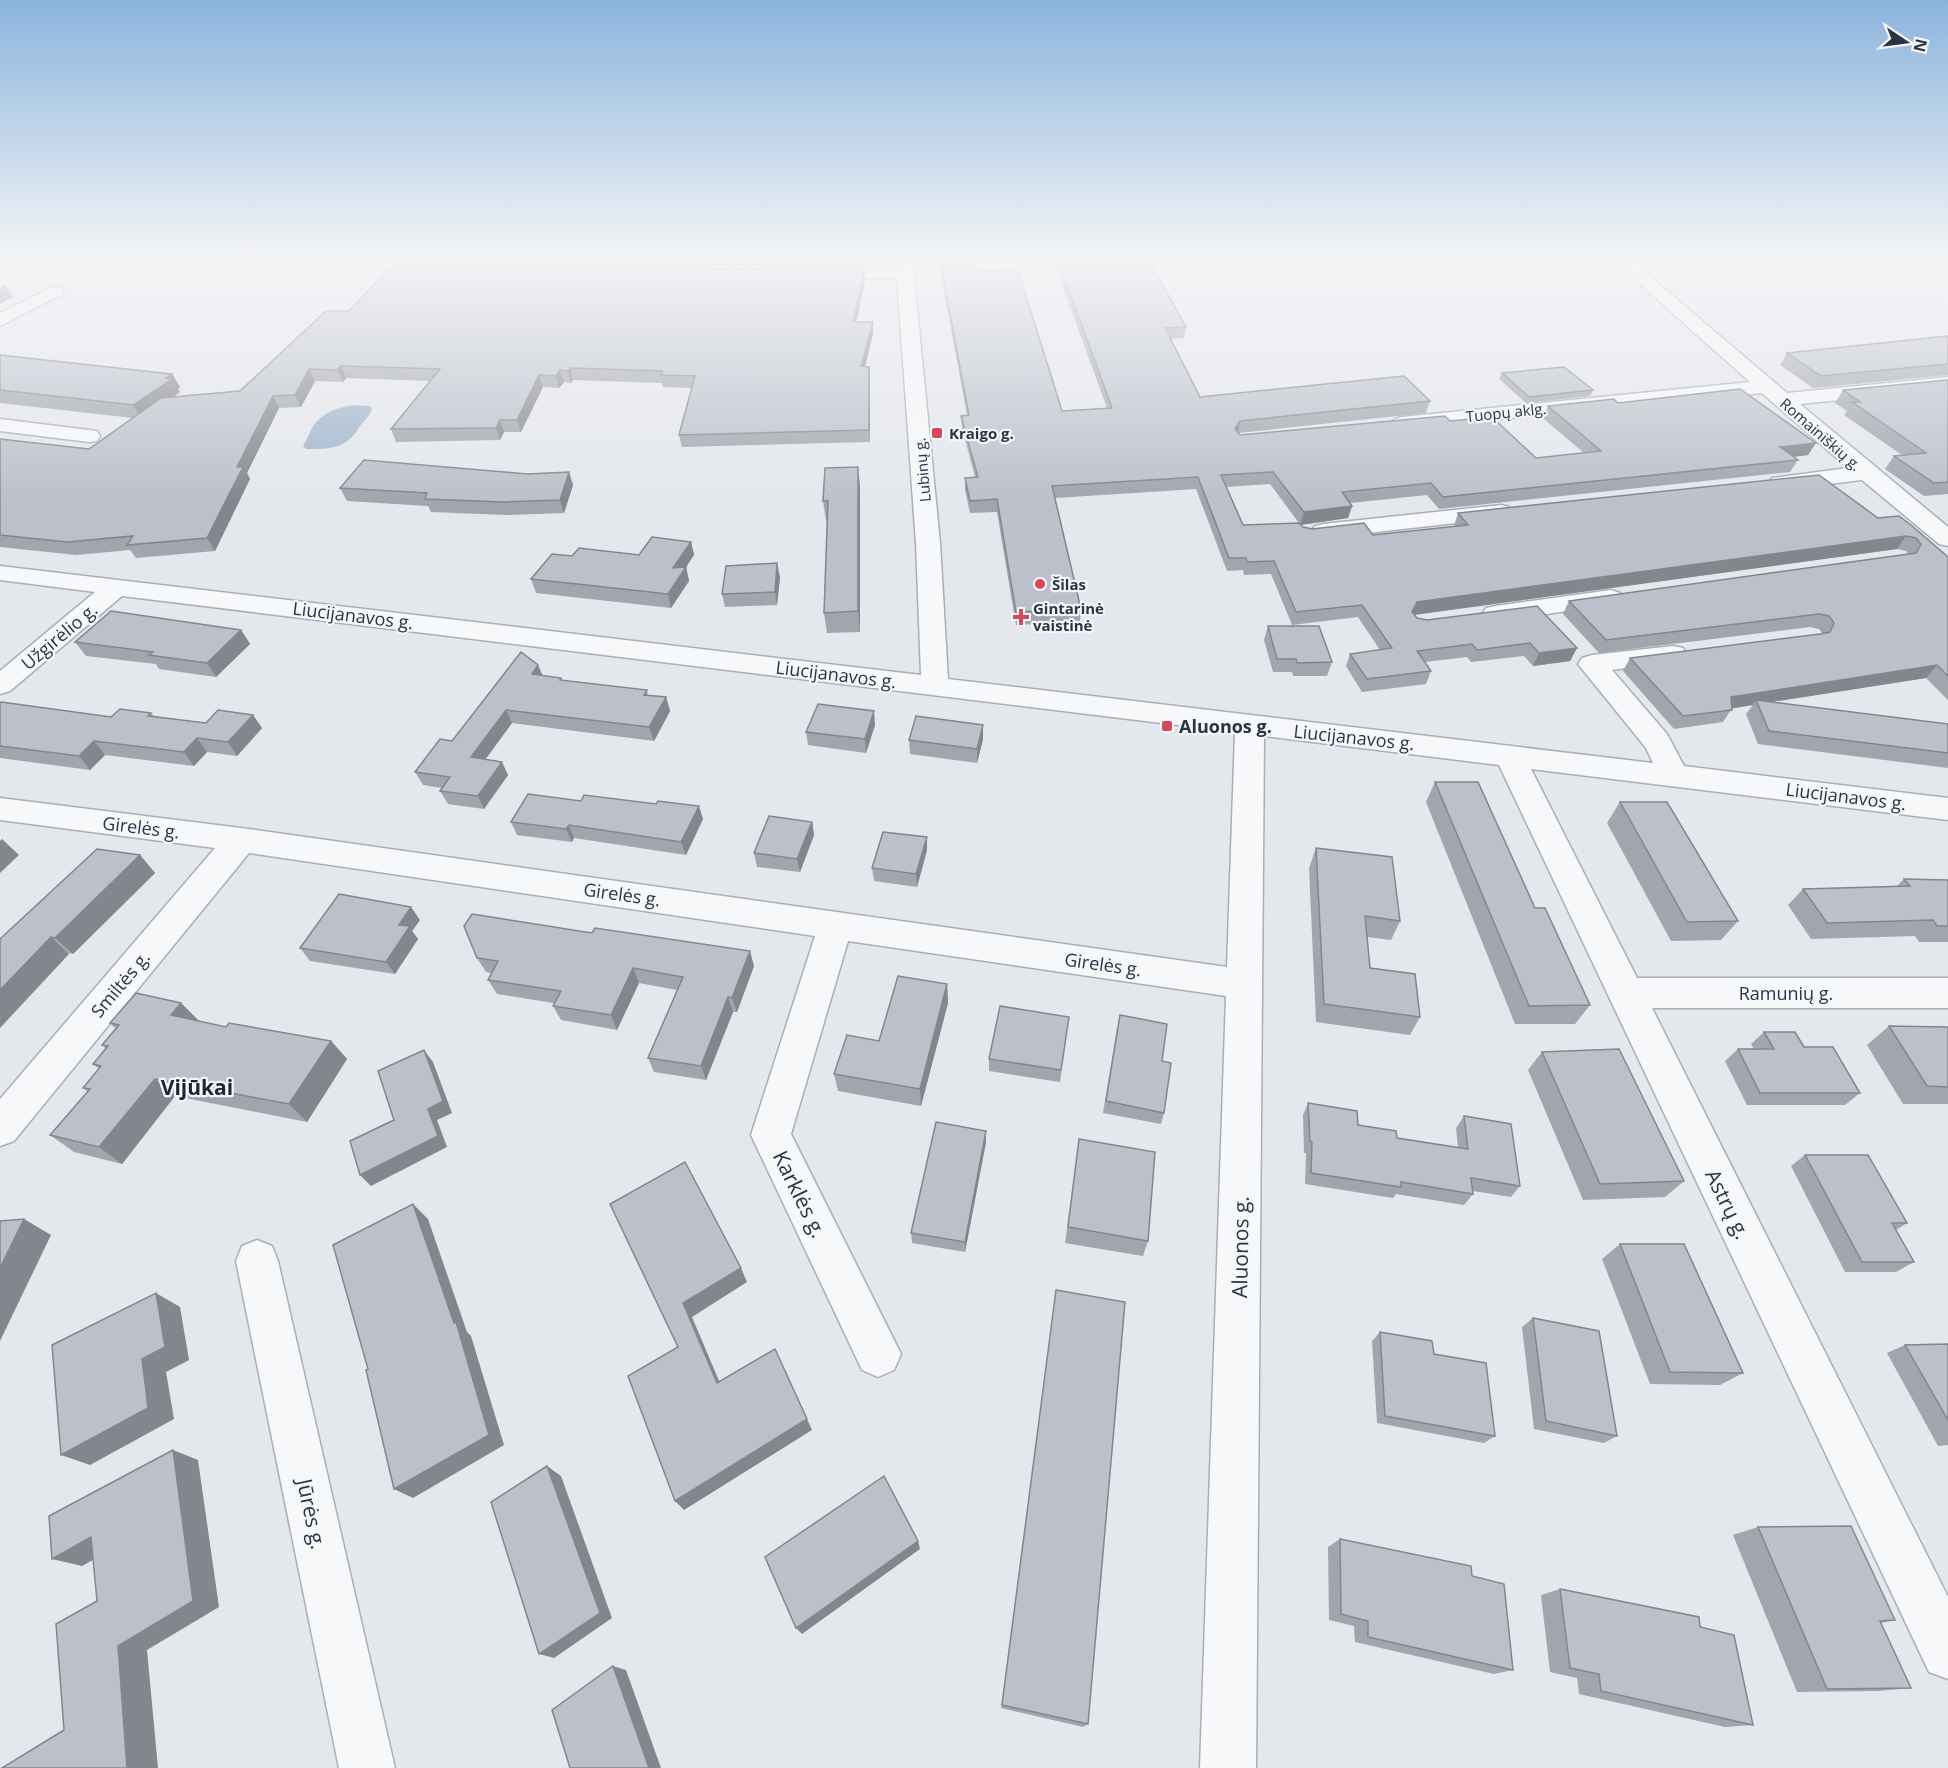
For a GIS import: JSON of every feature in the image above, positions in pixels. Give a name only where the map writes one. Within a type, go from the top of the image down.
[{"type":"street","name":"Lubinų g.","points":[[911,338],[928,543],[935,687]]},
{"type":"street","name":"Romainiškių g.","points":[[1710,338],[1867,473],[1948,539]]},
{"type":"street","name":"Tuopų aklg.","points":[[1383,425],[1774,393],[1948,383]]},
{"type":"street","points":[[0,425],[90,436]]},
{"type":"street","points":[[1763,484],[1867,473]]},
{"type":"street","points":[[1308,532],[1518,510]]},
{"type":"street","points":[[1924,519],[1948,516]]},
{"type":"street","name":"Liucijanavos g.","points":[[0,573],[1250,725],[1509,754],[1948,809]]},
{"type":"street","name":"Užgirėlio g.","points":[[0,685],[117,587]]},
{"type":"street","points":[[1469,617],[1632,595]]},
{"type":"street","points":[[1539,608],[1577,648],[1657,741],[1665,754],[1672,774]]},
{"type":"street","points":[[1577,648],[1695,652]]},
{"type":"street","name":"Aluonos g.","points":[[1228,1768],[1250,725]]},
{"type":"street","name":"Astrų g.","points":[[1509,754],[1948,1653]]},
{"type":"street","name":"Girelės g.","points":[[0,809],[241,840],[1244,984]]},
{"type":"street","name":"Smiltės g.","points":[[0,1128],[241,840]]},
{"type":"street","name":"Karklės g.","points":[[836,925],[771,1135],[878,1354]]},
{"type":"street","name":"Ramunių g.","points":[[1624,993],[1948,993]]},
{"type":"street","name":"Jūrės g.","points":[[257,1261],[367,1768]]},
{"type":"water","points":[[355,405],[370,406],[372,409],[348,441],[329,448],[306,449],[303,446],[320,418],[336,409]]},
{"type":"building","points":[[298,338],[869,338],[861,366],[869,367],[869,430],[679,435],[695,376],[661,375],[663,371],[570,368],[568,371],[560,370],[556,376],[539,375],[517,420],[500,420],[496,428],[391,429],[440,369],[341,366],[337,370],[309,369],[295,395],[273,396],[237,467],[243,467],[207,538],[127,545],[133,536],[67,542],[0,535],[0,439],[89,449],[161,398],[240,391]]},
{"type":"building","points":[[954,338],[1039,338],[1062,411],[1112,408],[1086,338],[1170,338],[1200,397],[1404,376],[1430,401],[1240,421],[1235,429],[1240,435],[1445,416],[1450,421],[1492,417],[1536,458],[1601,451],[1548,406],[1614,399],[1618,403],[1740,389],[1816,443],[1780,447],[1798,460],[1443,497],[1431,483],[1342,492],[1352,506],[1304,512],[1273,472],[1221,475],[1243,525],[1299,523],[1303,527],[1312,529],[1364,523],[1373,535],[1468,525],[1458,513],[1819,475],[1878,518],[1899,516],[1948,557],[1948,676],[1937,665],[1731,697],[1732,710],[1683,716],[1630,658],[1820,634],[1830,632],[1834,623],[1829,616],[1819,614],[1606,640],[1569,601],[1916,553],[1921,544],[1916,538],[1906,536],[1417,602],[1412,612],[1417,618],[1427,620],[1537,606],[1577,648],[1539,653],[1530,643],[1477,650],[1472,644],[1417,651],[1431,671],[1367,679],[1350,654],[1392,648],[1362,605],[1296,612],[1274,561],[1247,562],[1246,558],[1229,558],[1198,477],[1052,486],[1081,609],[1016,612],[997,499],[970,501],[965,478],[978,477],[961,416],[969,415]]},
{"type":"building","points":[[1948,338],[1948,364],[1821,376],[1787,353]]},
{"type":"building","points":[[0,355],[172,374],[166,378],[172,379],[133,405],[0,390]]},
{"type":"building","points":[[1564,367],[1593,390],[1529,397],[1502,373]]},
{"type":"building","points":[[1948,380],[1948,482],[1934,483],[1894,456],[1926,453],[1852,402],[1860,402],[1843,390]]},
{"type":"building","points":[[364,460],[527,474],[569,472],[560,500],[502,502],[425,499],[427,493],[340,488]]},
{"type":"building","points":[[858,467],[858,611],[824,613],[828,501],[823,501],[825,468]]},
{"type":"building","points":[[652,537],[691,542],[673,568],[686,567],[668,594],[531,579],[552,554],[572,556],[579,548],[639,555]]},
{"type":"building","points":[[777,563],[775,592],[722,594],[726,566]]},
{"type":"building","points":[[111,611],[241,630],[207,663],[149,655],[153,652],[75,642]]},
{"type":"building","points":[[1268,626],[1319,626],[1332,662],[1297,663],[1296,659],[1277,659]]},
{"type":"building","points":[[521,652],[538,665],[532,674],[561,678],[560,680],[647,690],[644,695],[666,697],[649,727],[506,710],[471,757],[502,762],[478,796],[440,791],[450,777],[415,772],[440,739],[452,741]]},
{"type":"building","points":[[1756,700],[1948,724],[1948,753],[1769,731]]},
{"type":"building","points":[[1,702],[111,717],[120,709],[151,713],[148,716],[206,723],[218,710],[253,715],[228,742],[197,738],[184,752],[94,741],[79,756],[0,746]]},
{"type":"building","points":[[818,704],[874,711],[865,739],[806,732]]},
{"type":"building","points":[[916,716],[983,725],[977,749],[909,740]]},
{"type":"building","points":[[1435,782],[1478,782],[1535,908],[1545,908],[1590,1005],[1529,1006]]},
{"type":"building","points":[[528,794],[581,801],[584,795],[656,804],[658,801],[699,806],[681,842],[569,825],[566,829],[511,822]]},
{"type":"building","points":[[1620,802],[1667,802],[1738,921],[1687,922]]},
{"type":"building","points":[[769,816],[812,822],[797,859],[754,853]]},
{"type":"building","points":[[883,832],[927,837],[916,874],[872,868]]},
{"type":"building","points":[[1316,848],[1392,857],[1400,921],[1365,916],[1370,968],[1415,974],[1420,1017],[1324,1004]]},
{"type":"building","points":[[97,849],[140,855],[55,938],[51,937],[0,990],[0,939]]},
{"type":"building","points":[[1904,879],[1948,880],[1948,926],[1937,926],[1933,920],[1827,923],[1803,889],[1910,886]]},
{"type":"building","points":[[339,894],[411,907],[399,925],[410,926],[386,962],[300,948]]},
{"type":"building","points":[[472,914],[592,933],[595,928],[750,951],[732,998],[728,997],[701,1066],[648,1058],[683,977],[633,968],[611,1015],[553,1006],[561,991],[488,980],[498,961],[477,958],[464,926]]},
{"type":"building","points":[[898,976],[947,984],[920,1089],[834,1074],[847,1035],[879,1041]]},
{"type":"building","points":[[136,993],[181,1003],[171,1015],[226,1027],[229,1023],[331,1041],[289,1104],[155,1079],[99,1147],[50,1135],[90,1089],[83,1088],[101,1066],[93,1064],[108,1046],[102,1045],[119,1025],[110,1023]]},
{"type":"building","points":[[1000,1006],[1069,1017],[1061,1070],[989,1059]]},
{"type":"building","points":[[1120,1015],[1167,1024],[1162,1061],[1171,1063],[1164,1113],[1106,1101]]},
{"type":"building","points":[[1889,1026],[1948,1027],[1948,1087],[1927,1086]]},
{"type":"building","points":[[1764,1032],[1795,1032],[1804,1047],[1833,1047],[1860,1093],[1760,1093],[1738,1049],[1774,1049]]},
{"type":"building","points":[[1619,1049],[1684,1181],[1600,1184],[1542,1052]]},
{"type":"building","points":[[424,1050],[443,1101],[428,1109],[438,1136],[360,1175],[350,1141],[394,1120],[378,1071]]},
{"type":"building","points":[[1308,1103],[1357,1111],[1358,1125],[1396,1131],[1397,1138],[1468,1149],[1464,1116],[1511,1124],[1520,1186],[1471,1178],[1473,1194],[1401,1182],[1401,1187],[1311,1173],[1312,1142],[1310,1141]]},
{"type":"building","points":[[936,1122],[986,1131],[965,1242],[911,1233]]},
{"type":"building","points":[[1079,1139],[1155,1152],[1148,1241],[1068,1227]]},
{"type":"building","points":[[1805,1155],[1868,1155],[1907,1223],[1892,1223],[1914,1262],[1862,1262]]},
{"type":"building","points":[[685,1162],[741,1268],[683,1303],[717,1383],[775,1349],[807,1419],[675,1501],[628,1376],[678,1347],[610,1204]]},
{"type":"building","points":[[413,1204],[454,1323],[456,1322],[489,1435],[394,1489],[366,1370],[368,1369],[333,1245]]},
{"type":"building","points":[[24,1219],[0,1268],[0,1221]]},
{"type":"building","points":[[1620,1244],[1684,1244],[1743,1373],[1670,1372]]},
{"type":"building","points":[[1056,1290],[1125,1302],[1088,1724],[1002,1705]]},
{"type":"building","points":[[156,1293],[165,1347],[142,1359],[148,1408],[61,1455],[52,1345]]},
{"type":"building","points":[[1533,1318],[1599,1331],[1617,1436],[1546,1421]]},
{"type":"building","points":[[1380,1332],[1432,1341],[1434,1354],[1486,1363],[1495,1436],[1385,1416]]},
{"type":"building","points":[[1948,1344],[1948,1420],[1905,1345]]},
{"type":"building","points":[[173,1450],[193,1601],[118,1646],[127,1768],[2,1768],[64,1730],[56,1624],[97,1601],[91,1537],[52,1559],[49,1516]]},
{"type":"building","points":[[547,1466],[600,1613],[539,1654],[491,1502]]},
{"type":"building","points":[[884,1476],[918,1541],[796,1628],[765,1557]]},
{"type":"building","points":[[1851,1526],[1895,1620],[1880,1621],[1911,1688],[1827,1689],[1758,1527]]},
{"type":"building","points":[[1340,1539],[1471,1566],[1472,1576],[1504,1584],[1513,1670],[1368,1637],[1368,1621],[1341,1614]]},
{"type":"building","points":[[1560,1589],[1699,1617],[1700,1627],[1734,1635],[1753,1725],[1601,1691],[1599,1674],[1570,1668]]},
{"type":"building","points":[[613,1666],[649,1768],[570,1768],[552,1710]]},
{"type":"place","name":"Kraigo g.","points":[[937,433]]},
{"type":"place","name":"Šilas","points":[[1040,584]]},
{"type":"place","name":"Gintarinė vaistinė","points":[[1021,617]]},
{"type":"place","name":"Aluonos g.","points":[[1167,726]]},
{"type":"district","name":"Vijūkai","points":[[197,1087]]}]
